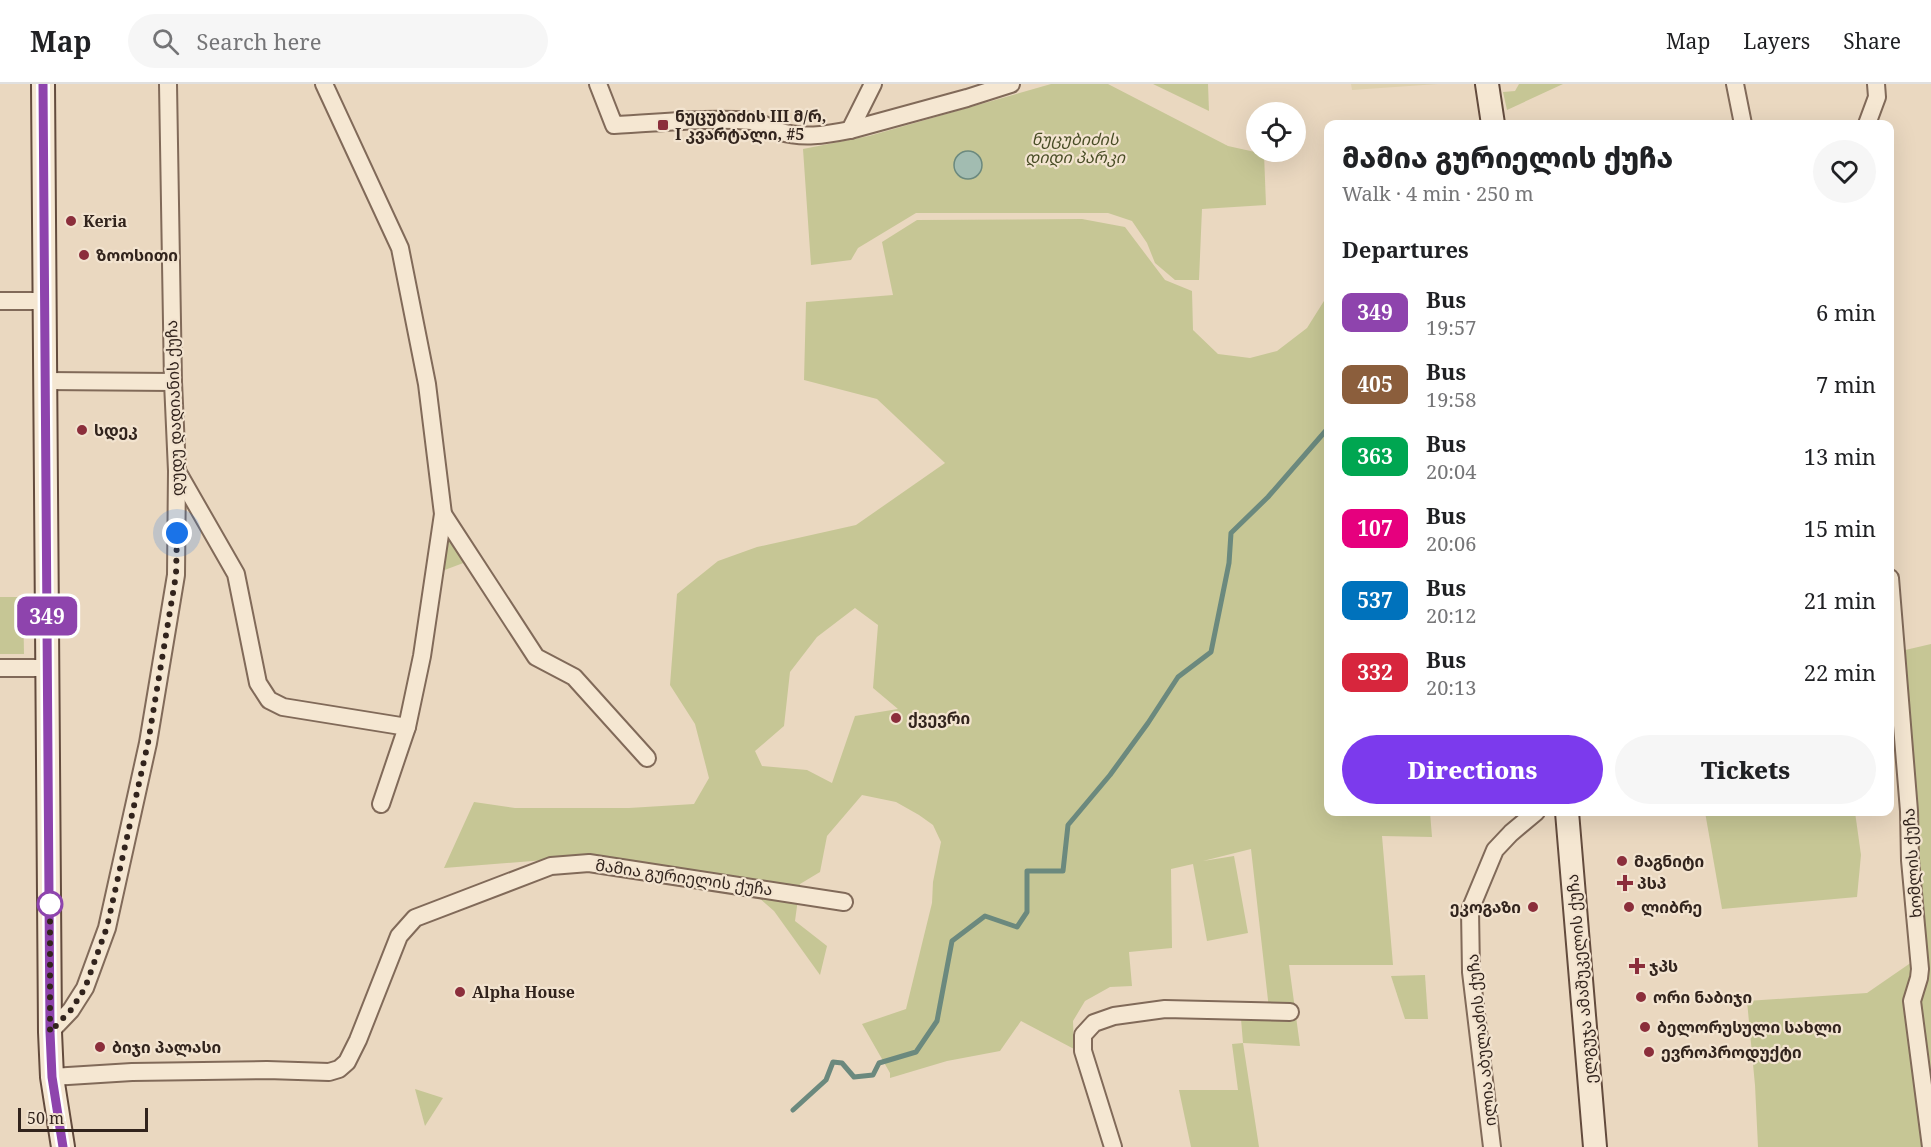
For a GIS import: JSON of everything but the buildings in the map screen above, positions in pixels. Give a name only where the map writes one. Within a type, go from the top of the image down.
[{"type":"main road","points":[[43,84],[50,1032],[52,1077],[63,1147]]},
{"type":"main road","points":[[1486,84],[1491,120]]},
{"type":"main road","name":"ელგუჯა ამაშუკელის ქუჩა","points":[[1567,816],[1595,1147]]},
{"type":"street","name":"დუდუ დადიანის ქუჩა","points":[[50,1032],[71,1010],[85,988],[107,927],[148,743],[176,575],[177,471],[173,382],[168,84]]},
{"type":"street","points":[[324,84],[400,248],[427,384],[443,514],[422,656],[406,727],[381,804]]},
{"type":"street","points":[[598,84],[614,125],[729,120],[756,122],[794,135],[817,136],[850,130],[1011,84]]},
{"type":"street","points":[[850,130],[873,84]]},
{"type":"street","points":[[1735,84],[1742,120]]},
{"type":"street","points":[[1869,120],[1877,97],[1876,84]]},
{"type":"street","points":[[0,302],[45,301]]},
{"type":"street","points":[[45,381],[173,382]]},
{"type":"street","points":[[177,471],[236,574],[258,683],[269,700],[283,707],[406,727]]},
{"type":"street","points":[[443,514],[536,657],[574,677],[647,758]]},
{"type":"street","name":"ხომლის ქუჩა","points":[[1894,627],[1920,969],[1912,1001],[1931,1147]]},
{"type":"street","points":[[0,668],[48,668]]},
{"type":"street","name":"ილია აბულაძის ქუჩა","points":[[1492,1147],[1470,972],[1470,910],[1495,850],[1531,816]]},
{"type":"street","name":"მამია გურიელის ქუჩა","points":[[52,1077],[229,1070],[329,1072],[339,1069],[347,1062],[358,1040],[399,936],[415,918],[550,866],[589,863],[844,902]]},
{"type":"street","points":[[1113,1147],[1083,1052],[1083,1035],[1094,1023],[1114,1016],[1165,1010],[1290,1012]]},
{"type":"shaded area","points":[[1351,84],[1438,84],[1352,90]]},
{"type":"shaded area","points":[[968,151],[978,155],[982,165],[978,175],[968,179],[958,175],[954,165],[958,155]]},
{"type":"green space","name":"ნუცუბიძის დიდი პარკი","points":[[1051,84],[1108,84],[1228,146],[1246,150],[1246,162],[1264,162],[1266,205],[1202,209],[1199,280],[1175,280],[1155,263],[1147,243],[1132,221],[1108,213],[916,213],[858,248],[851,260],[811,265],[803,149],[869,136]]},
{"type":"green space","points":[[1153,84],[1208,84],[1209,111]]},
{"type":"green space","points":[[1519,84],[1563,84],[1507,110],[1503,92],[1515,91]]},
{"type":"green space","points":[[1082,219],[1125,227],[1165,280],[1192,291],[1193,330],[1218,354],[1250,358],[1277,351],[1307,328],[1324,301],[1324,816],[1430,816],[1432,837],[1382,836],[1393,965],[1289,965],[1300,1046],[1243,1043],[1241,1019],[1270,1018],[1251,849],[1203,861],[1234,856],[1248,933],[1207,941],[1193,864],[1171,869],[1172,948],[1129,952],[1132,986],[1110,987],[1085,1001],[1073,1021],[1074,1049],[1021,1021],[1000,1051],[947,1061],[890,1078],[890,1073],[862,1024],[906,1009],[932,903],[933,882],[941,842],[933,825],[896,802],[862,795],[827,836],[820,872],[800,884],[795,921],[827,946],[820,975],[774,911],[757,896],[557,859],[444,868],[474,802],[515,808],[629,808],[694,804],[709,778],[695,724],[670,685],[677,594],[718,561],[757,547],[856,525],[945,463],[877,399],[804,380],[806,302],[893,295],[882,242],[917,220]],"holes":[[[855,608],[878,625],[873,688],[898,709],[855,716],[832,783],[807,770],[762,766],[755,751],[784,726],[790,672],[817,637]]]},
{"type":"green space","points":[[451,536],[466,562],[442,571],[445,537]]},
{"type":"green space","points":[[0,597],[23,597],[24,654],[0,654]]},
{"type":"green space","points":[[1931,644],[1931,1147],[1758,1147],[1747,1001],[1867,993],[1925,953],[1901,651]]},
{"type":"green space","points":[[1706,816],[1856,816],[1861,855],[1857,897],[1722,909]]},
{"type":"green space","points":[[1425,975],[1428,1019],[1405,1019],[1391,976]]},
{"type":"green space","points":[[1243,1043],[1259,1147],[1191,1147],[1179,1090],[1238,1090],[1232,1044]]},
{"type":"green space","points":[[415,1089],[443,1098],[425,1126]]},
{"type":"waterway","points":[[793,1110],[826,1080],[833,1062],[842,1063],[854,1077],[873,1075],[879,1063],[916,1052],[937,1021],[952,941],[985,916],[1017,927],[1027,912],[1027,871],[1063,871],[1068,825],[1110,775],[1178,677],[1211,652],[1229,563],[1231,533],[1268,497],[1324,433]]},
{"type":"bus line","name":"349","points":[[43,84],[50,1032],[52,1077],[63,1147]]},
{"type":"place","name":"ნუცუბიძის III მ/რ, I კვარტალი, #5","points":[[663,125]]},
{"type":"place","name":"Keria","points":[[71,221]]},
{"type":"place","name":"ზოოსითი","points":[[84,255]]},
{"type":"place","name":"სდეკ","points":[[82,430]]},
{"type":"place","name":"ქვევრი","points":[[896,718]]},
{"type":"place","name":"მაგნიტი","points":[[1622,861]]},
{"type":"place","name":"პსპ","points":[[1625,883]]},
{"type":"place","name":"ეკოგაზი","points":[[1533,907]]},
{"type":"place","name":"ლიბრე","points":[[1629,907]]},
{"type":"place","name":"ჯპს","points":[[1637,966]]},
{"type":"place","name":"Alpha House","points":[[460,992]]},
{"type":"place","name":"ორი ნაბიჯი","points":[[1641,997]]},
{"type":"place","name":"ბელორუსული სახლი","points":[[1645,1027]]},
{"type":"place","name":"ბიჯი პალასი","points":[[100,1047]]},
{"type":"place","name":"ევროპროდუქტი","points":[[1649,1052]]},
{"type":"route","points":[[50,904],[50,902],[50,1032],[71,1010],[85,988],[107,927],[148,743],[176,575],[177,533]]}]
